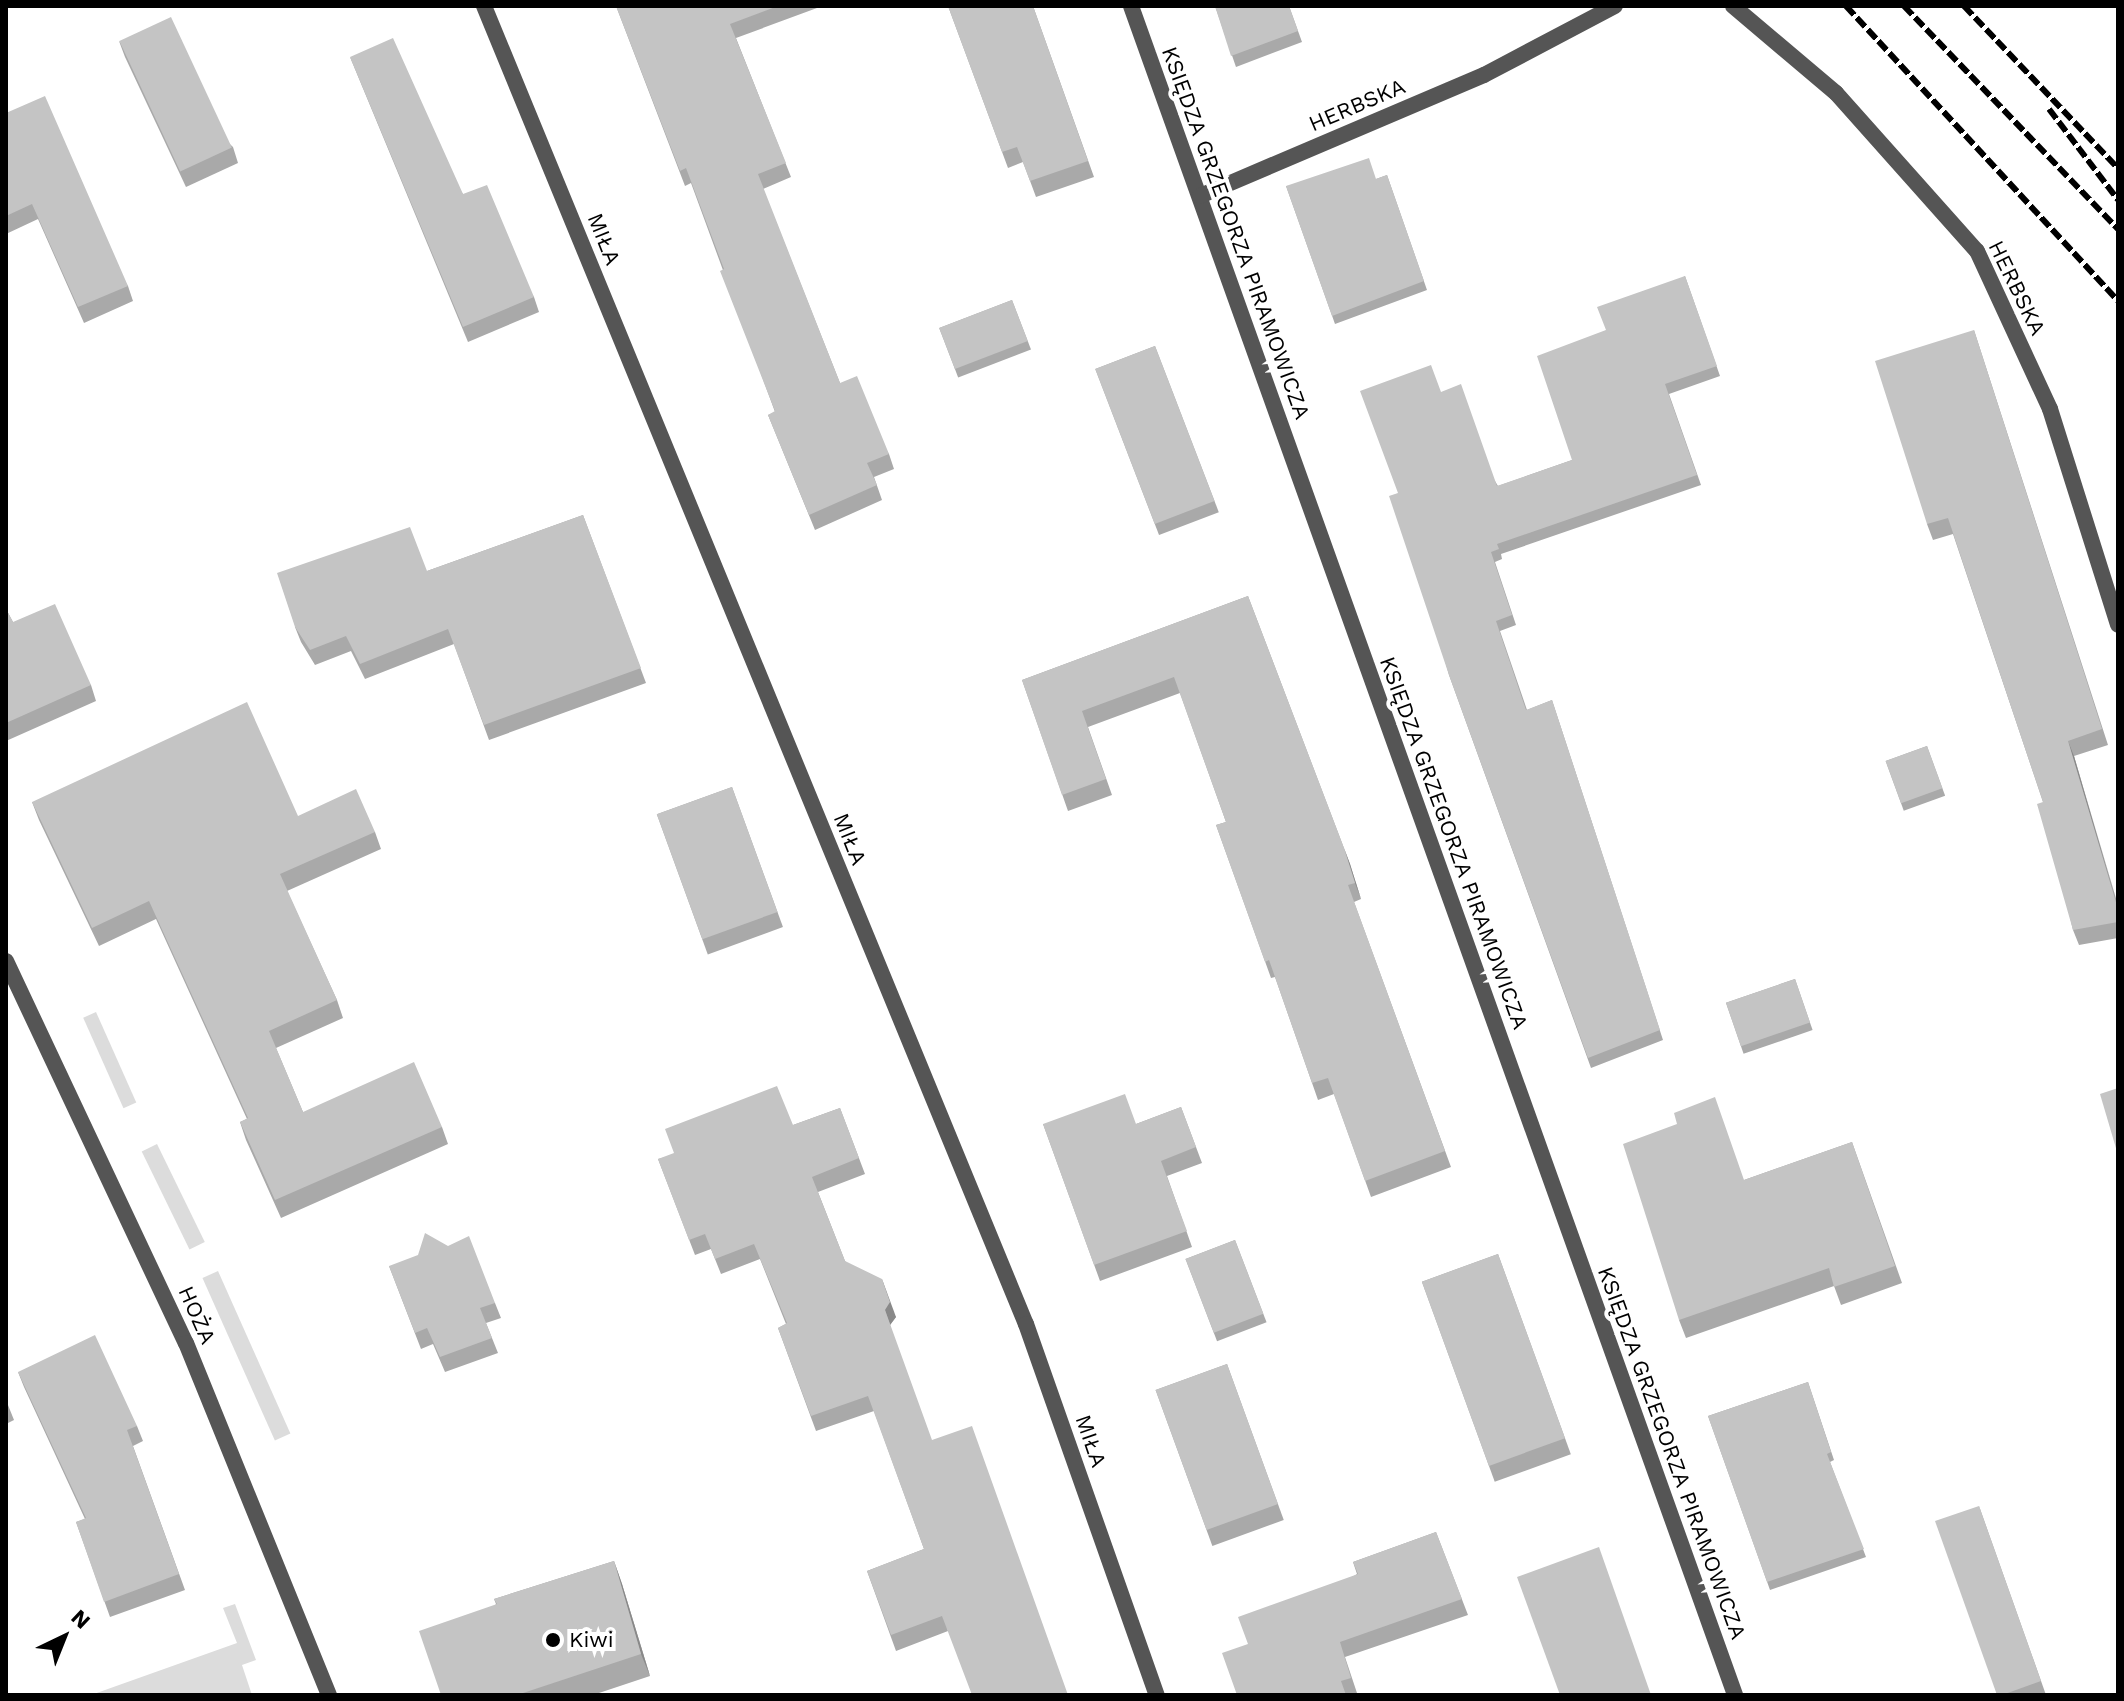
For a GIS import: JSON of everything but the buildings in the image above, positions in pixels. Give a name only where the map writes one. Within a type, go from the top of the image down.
[{"type":"street","name":"MIŁA","points":[[484,6],[1026,1324],[1157,1695]]},
{"type":"street","name":"KSIĘDZA GRZEGORZA PIRAMOWICZA","points":[[1131,6],[1735,1695]]},
{"type":"street","name":"HERBSKA","points":[[1200,196],[1484,75],[1615,6]]},
{"type":"street","name":"HERBSKA","points":[[1733,6],[1836,93],[1977,251],[2050,409],[2118,625]]},
{"type":"street","name":"HOŻA","points":[[6,961],[186,1343],[329,1695]]},
{"type":"shaded area","points":[[96,1012],[136,1102],[123,1108],[83,1018]]},
{"type":"shaded area","points":[[157,1144],[205,1242],[190,1249],[142,1151]]},
{"type":"shaded area","points":[[218,1271],[290,1434],[275,1441],[202,1278]]},
{"type":"shaded area","points":[[235,1604],[256,1660],[242,1665],[252,1695],[91,1695],[237,1643],[223,1608]]},
{"type":"railway","points":[[1846,6],[2118,301]]},
{"type":"railway","points":[[1904,6],[2118,229]]},
{"type":"railway","points":[[1964,6],[2118,168]]},
{"type":"railway","points":[[2049,109],[2118,200]]},
{"type":"place","name":"Kiwi","points":[[553,1640]]}]
